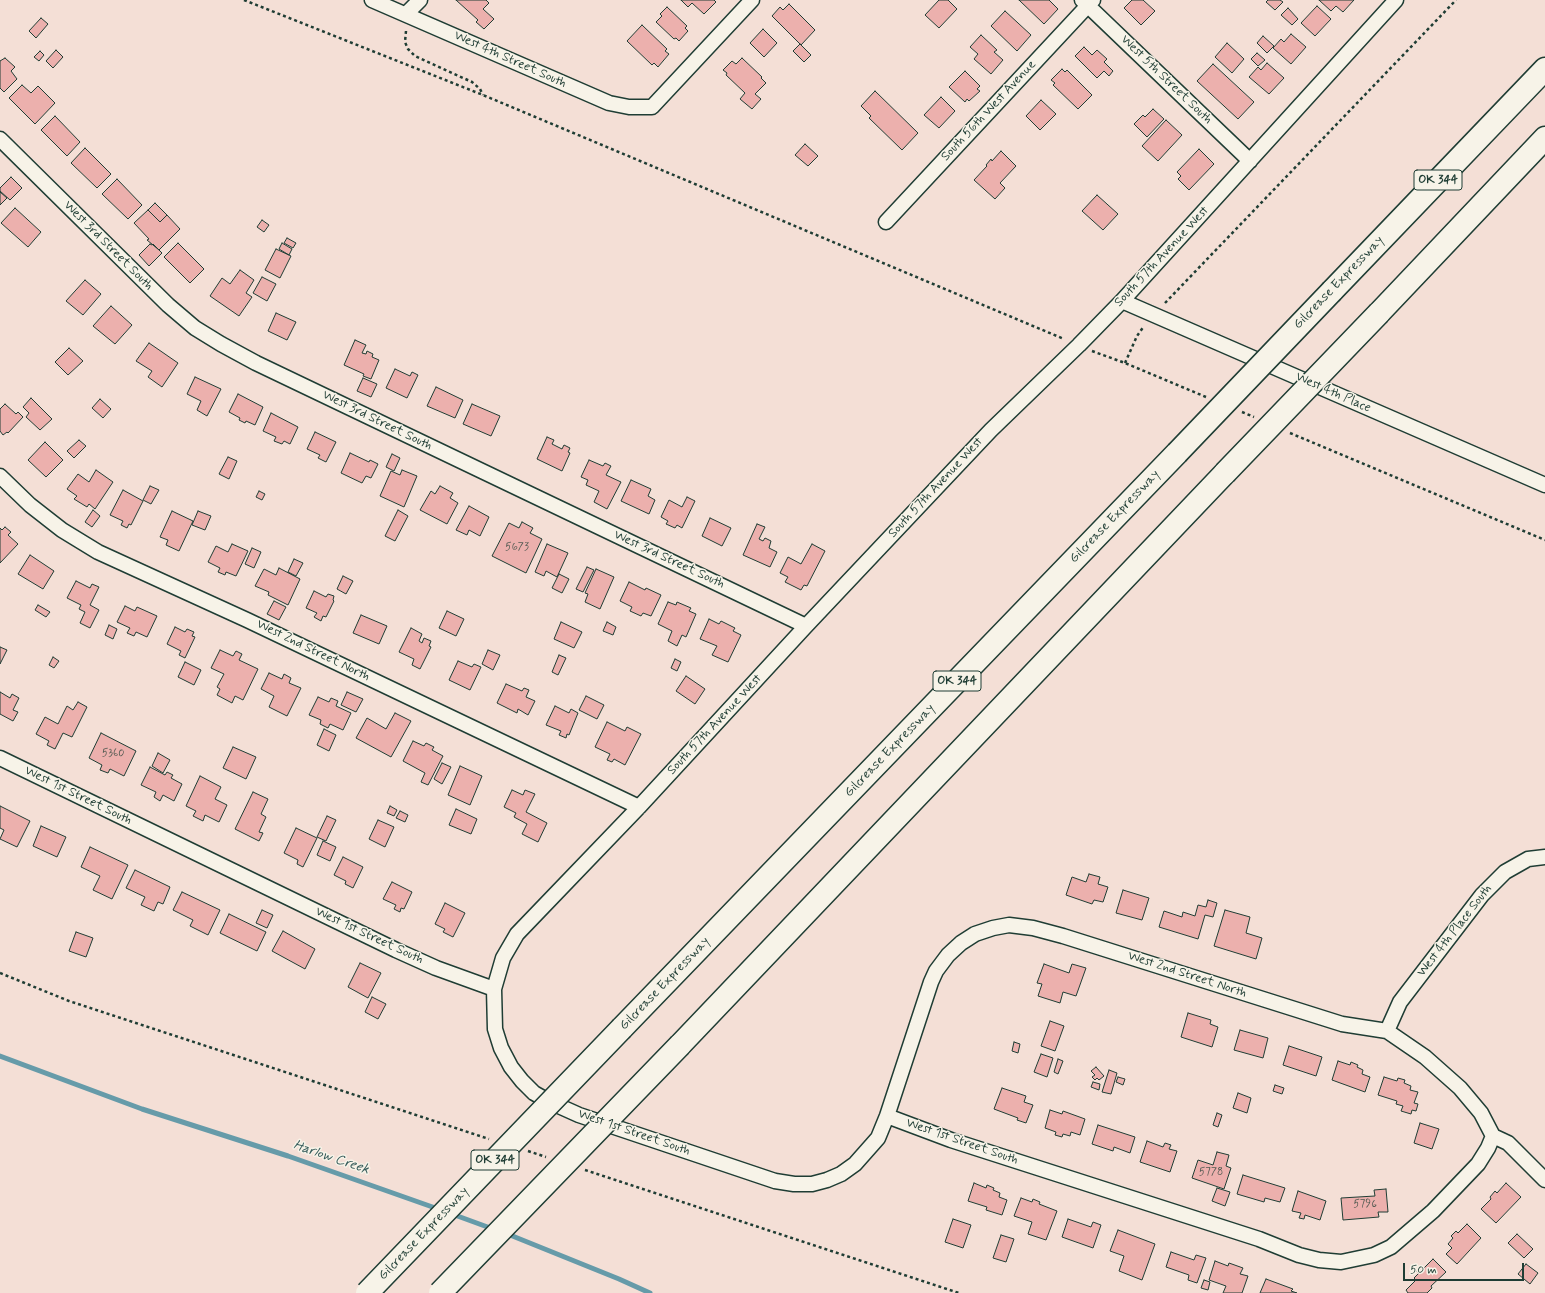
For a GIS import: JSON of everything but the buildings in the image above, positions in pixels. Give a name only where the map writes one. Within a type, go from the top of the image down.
[{"type":"highway","name":"Gilcrease Expressway","points":[[367,1293],[1545,69]]},
{"type":"highway","points":[[440,1293],[680,1045],[1545,138]]},
{"type":"street","name":"West 4th Street South","points":[[372,0],[609,103],[629,107],[652,107],[752,0]]},
{"type":"street","points":[[406,14],[420,0]]},
{"type":"street","name":"South 57th Avenue West","points":[[494,988],[504,958],[517,934],[639,807],[806,626],[991,430],[1122,301],[1396,0]]},
{"type":"street","name":"West 5th Street South","points":[[1087,2],[1250,161]]},
{"type":"street","name":"South 56th West Avenue","points":[[886,222],[1087,2]]},
{"type":"street","name":"West 3rd Street South","points":[[0,139],[168,305],[195,328],[221,344],[256,364],[806,626]]},
{"type":"street","name":"West 4th Place","points":[[1122,301],[1545,485]]},
{"type":"street","name":"West 2nd Street North","points":[[0,476],[30,505],[62,530],[98,552],[247,620],[639,807]]},
{"type":"street","name":"West 1st Street South","points":[[0,758],[396,950],[436,968],[494,988],[495,1029],[501,1048],[511,1067],[522,1081],[534,1093],[550,1102],[579,1115],[775,1181],[794,1184],[812,1184],[841,1174],[855,1164],[878,1138],[887,1116],[951,1140],[1260,1239],[1299,1255],[1319,1260],[1341,1262],[1374,1255],[1396,1243],[1433,1211],[1478,1164],[1488,1148],[1493,1136]]},
{"type":"street","name":"West 4th Place South","points":[[1387,1031],[1400,1002],[1482,895],[1505,872],[1528,859],[1545,856]]},
{"type":"street","name":"West 2nd Street North","points":[[887,1116],[936,971],[948,955],[961,943],[975,934],[1009,925],[1033,928],[1063,936],[1342,1024],[1387,1031],[1425,1057],[1460,1088],[1481,1113],[1493,1136]]},
{"type":"street","points":[[1493,1136],[1508,1143],[1545,1180]]},
{"type":"path","points":[[244,0],[483,95],[1212,400]]},
{"type":"path","points":[[1125,363],[1137,336],[1154,315],[1456,0]]},
{"type":"path","points":[[406,14],[405,42],[408,49],[415,56],[472,82],[480,89],[483,95]]},
{"type":"path","points":[[1242,412],[1256,418]]},
{"type":"path","points":[[1286,431],[1545,540]]},
{"type":"path","points":[[0,973],[69,1001],[494,1140]]},
{"type":"path","points":[[524,1150],[547,1158]]},
{"type":"path","points":[[584,1170],[959,1293]]},
{"type":"waterway","name":"Harlow Creek","points":[[0,1056],[142,1109],[288,1156],[441,1210]]},
{"type":"waterway","name":"Harlow Creek","points":[[452,1214],[493,1229]]},
{"type":"waterway","name":"Harlow Creek","points":[[505,1233],[650,1293]]}]
